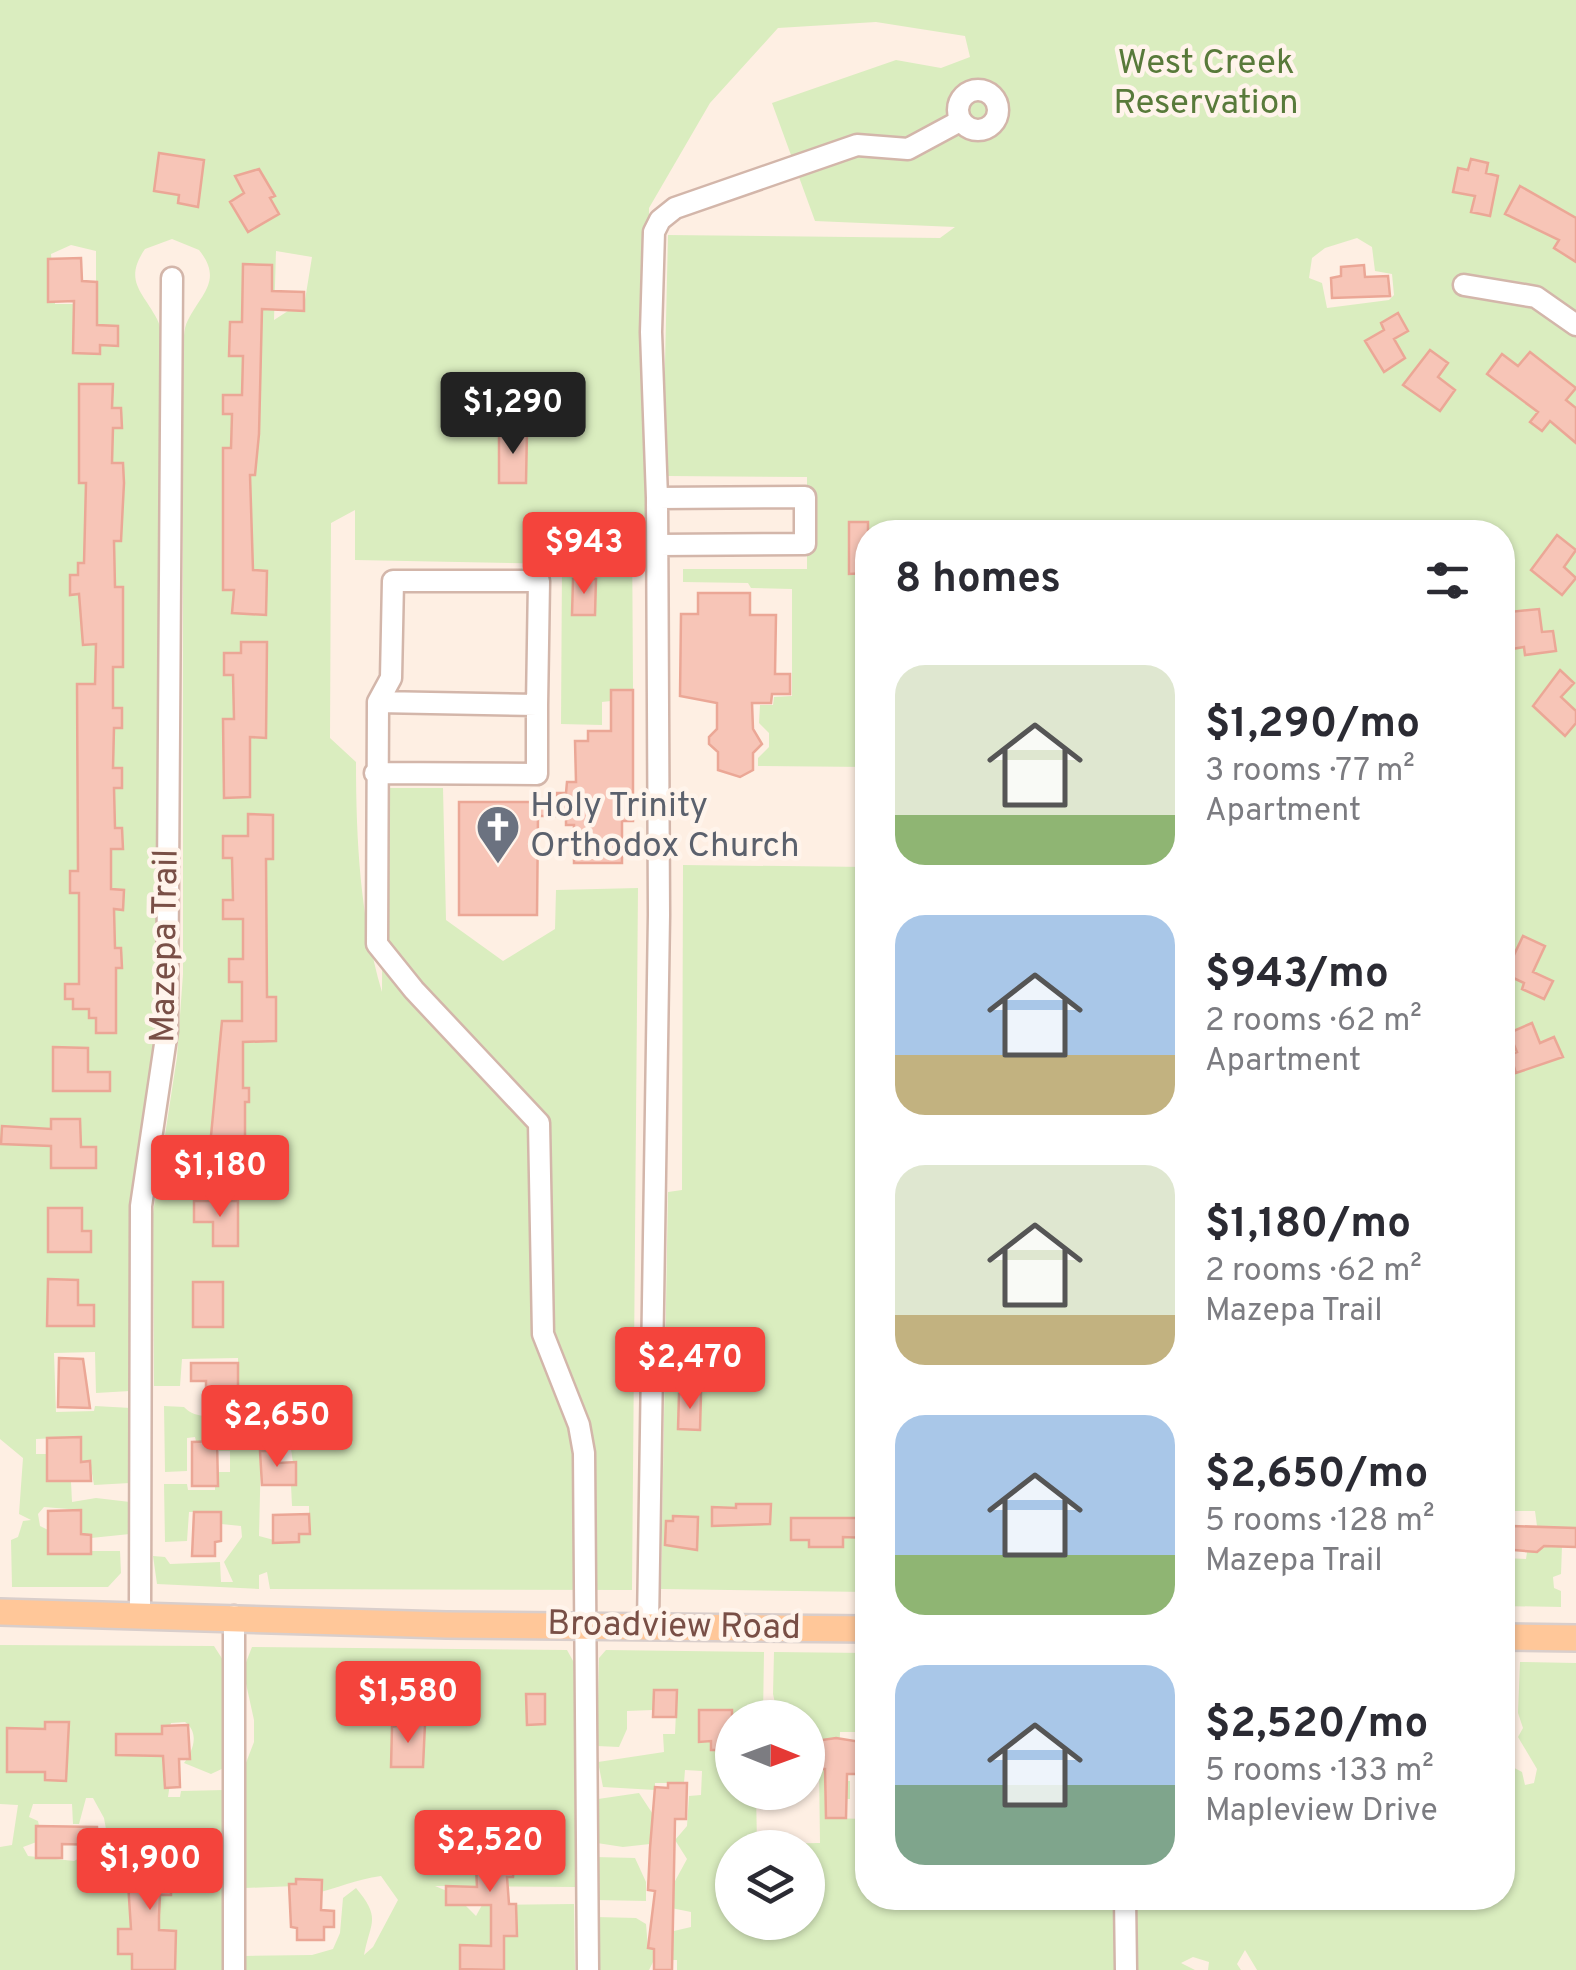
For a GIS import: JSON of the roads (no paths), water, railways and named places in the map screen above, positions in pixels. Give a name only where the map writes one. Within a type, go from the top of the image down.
[{"type":"main road","name":"Broadview Road","points":[[0,1612],[855,1629]]},
{"type":"main road","points":[[1515,1637],[1576,1638]]},
{"type":"street","points":[[648,1625],[659,916],[658,545],[651,332],[654,232],[660,220],[675,208],[857,145],[908,150],[960,121]]},
{"type":"street","name":"Mazepa Trail","points":[[140,1613],[141,1206],[168,1031],[172,278]]},
{"type":"street","points":[[1464,285],[1536,297],[1576,325]]},
{"type":"street","points":[[657,498],[805,497],[805,544],[658,545]]},
{"type":"street","points":[[375,773],[538,774],[539,581],[393,581],[391,678],[378,702],[375,773],[377,944],[414,990],[539,1123],[543,1334],[579,1425],[584,1454],[588,1970]]},
{"type":"street","points":[[378,702],[537,705]]},
{"type":"street","points":[[234,1616],[234,1970]]},
{"type":"street","points":[[1125,1910],[1126,1970]]},
{"type":"place","name":"Holy Trinity Orthodox Church","points":[[498,865]]},
{"type":"park label","name":"West Creek Reservation","points":[[1206,84]]}]
